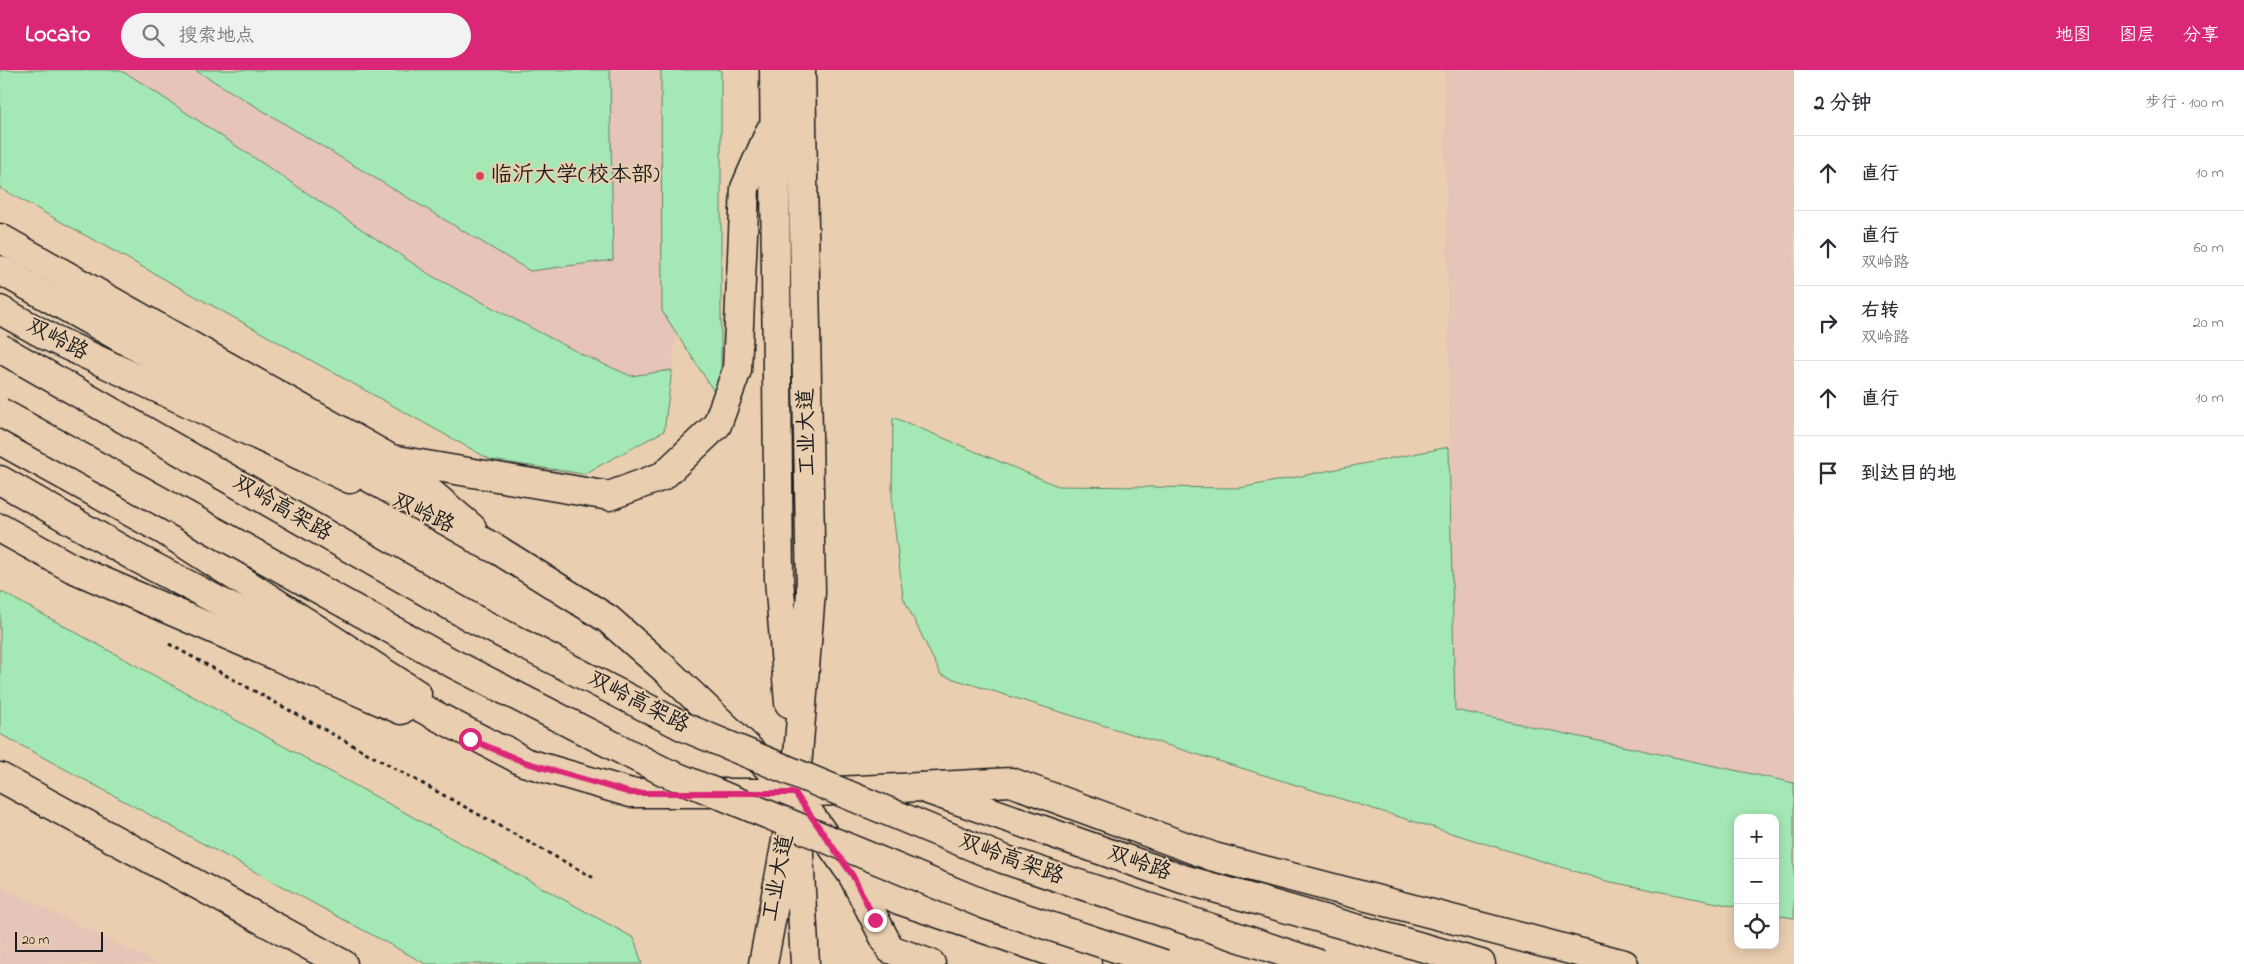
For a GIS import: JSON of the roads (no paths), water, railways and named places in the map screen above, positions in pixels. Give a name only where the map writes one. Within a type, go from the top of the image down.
[{"type":"main road","name":"工业大道","points":[[774,70],[779,579],[795,793],[805,964]]},
{"type":"main road","name":"工业大道","points":[[763,964],[795,793],[811,592],[801,70]]},
{"type":"main road","points":[[391,459],[609,496],[663,476],[717,425],[738,370],[745,188],[774,123]]},
{"type":"main road","points":[[0,238],[391,459],[498,550]]},
{"type":"main road","points":[[0,270],[498,550]]},
{"type":"main road","name":"双岭路","points":[[0,310],[47,336],[498,550],[608,619],[667,671],[795,793],[853,876],[899,900],[1087,964]]},
{"type":"main road","name":"双岭高架路","points":[[0,348],[474,619],[684,728],[1003,859],[1320,964]]},
{"type":"main road","points":[[0,412],[450,662],[663,772],[986,905],[1164,964]]},
{"type":"main road","name":"双岭路","points":[[0,440],[165,531],[524,762],[631,793],[795,793],[920,787],[1183,880],[1481,964]]},
{"type":"main road","points":[[0,480],[135,557],[524,762]]},
{"type":"main road","points":[[0,528],[72,568],[524,762]]},
{"type":"main road","points":[[0,777],[343,964]]},
{"type":"main road","points":[[920,787],[1011,782],[1214,857],[1624,964]]},
{"type":"main road","points":[[853,876],[890,949],[931,964]]},
{"type":"place","name":"临沂大学(校本部)","points":[[480,176]]}]
